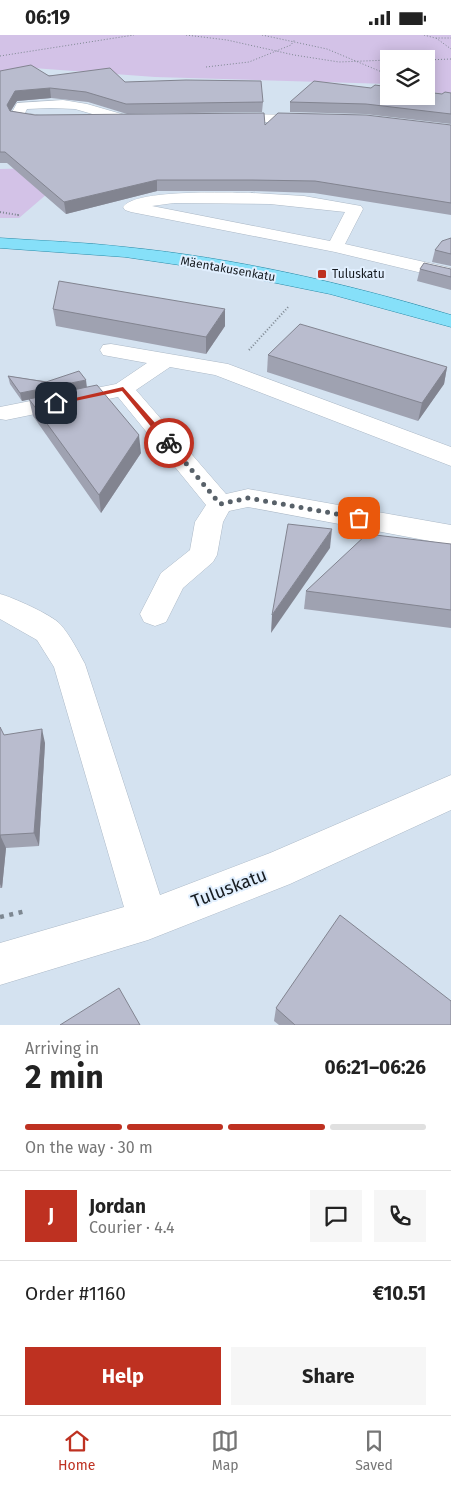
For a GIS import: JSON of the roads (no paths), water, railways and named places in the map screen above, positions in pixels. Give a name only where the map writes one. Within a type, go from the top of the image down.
[{"type":"main road","name":"Mäentakusenkatu","points":[[0,243],[125,253],[267,275],[393,304],[451,321]]},
{"type":"street","points":[[64,121],[37,120],[17,116],[22,106],[44,103],[91,107],[127,120]]},
{"type":"street","points":[[210,118],[326,119]]},
{"type":"street","points":[[82,121],[144,119]]},
{"type":"street","points":[[335,247],[355,209],[298,200],[218,198],[165,198],[147,201],[132,207],[335,247],[451,274]]},
{"type":"street","points":[[111,350],[220,369],[448,455],[451,458]]},
{"type":"street","points":[[6,413],[123,389],[166,360]]},
{"type":"street","points":[[123,389],[220,504]]},
{"type":"street","points":[[155,614],[171,581],[203,555],[209,522],[220,504],[248,498],[451,535]]},
{"type":"street","points":[[0,605],[48,631],[69,664],[148,920]]},
{"type":"street","name":"Tuluskatu","points":[[0,964],[148,920],[276,869],[451,792]]},
{"type":"place","name":"Tuluskatu","points":[[322,274]]}]
